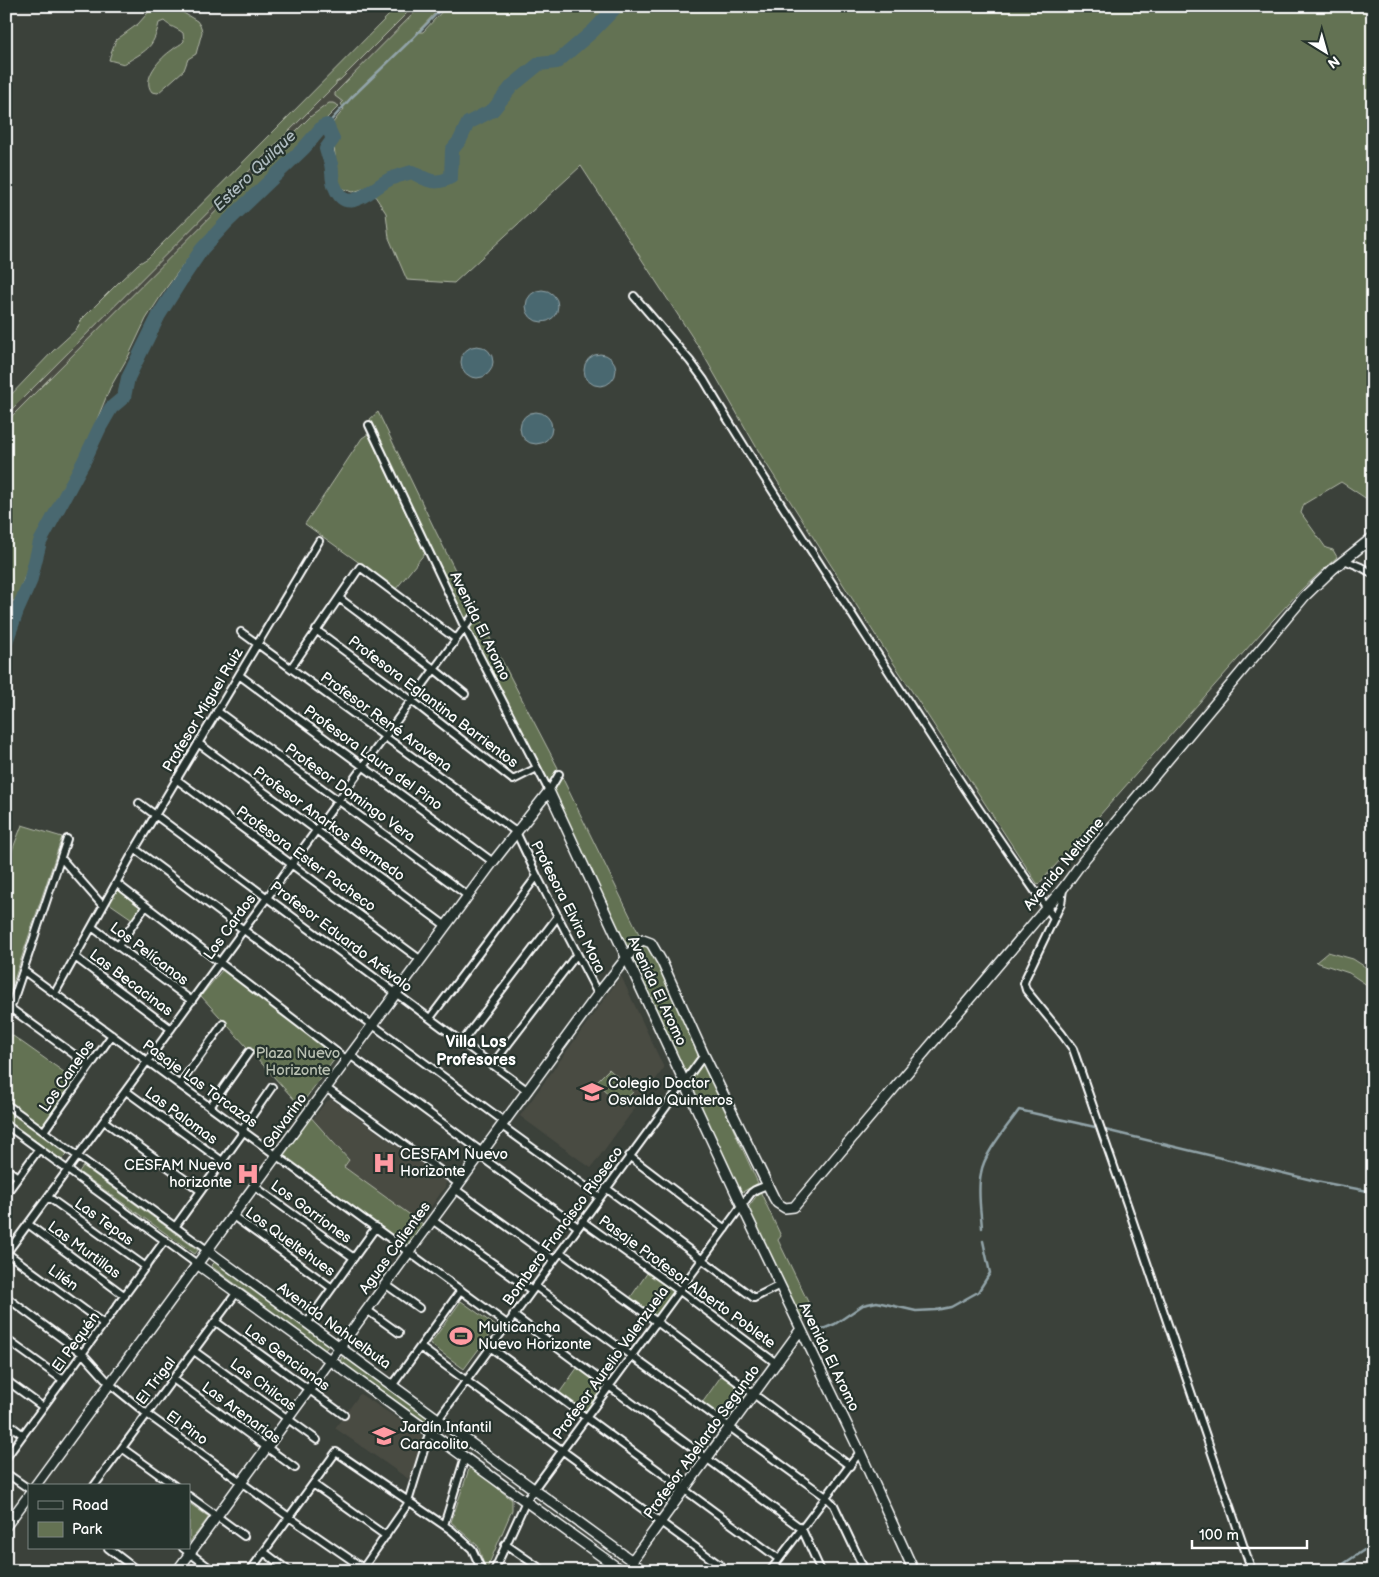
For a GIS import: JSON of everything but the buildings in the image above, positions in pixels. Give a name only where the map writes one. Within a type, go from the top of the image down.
[{"type":"street","points":[[634,296],[704,380],[784,510],[906,698],[1054,918]]},
{"type":"street","name":"Avenida El Aromo","points":[[369,425],[465,628],[548,791],[742,1206],[860,1452],[914,1571]]},
{"type":"street","name":"Avenida Neltume","points":[[781,1206],[790,1208],[798,1203],[1064,887],[1083,861],[1305,596],[1344,560],[1373,537]]},
{"type":"street","name":"Profesor Miguel Ruiz","points":[[55,993],[135,848],[319,541]]},
{"type":"street","points":[[1344,560],[1373,574]]},
{"type":"street","points":[[291,668],[360,567],[456,639]]},
{"type":"street","points":[[339,598],[465,694]]},
{"type":"street","name":"Los Cardos","points":[[7,1254],[474,615]]},
{"type":"street","name":"Profesora Eglantina Barrientos","points":[[316,630],[411,700],[513,780],[537,768]]},
{"type":"street","name":"Profesor René Aravena","points":[[241,632],[516,832]]},
{"type":"street","name":"Profesora Laura del Pino","points":[[239,675],[493,862]]},
{"type":"street","name":"Profesor Domingo Vera","points":[[217,711],[468,896]]},
{"type":"street","name":"Profesor Anarkos Bermedo","points":[[198,743],[446,926]]},
{"type":"street","name":"Galvarino","points":[[37,1484],[276,1155],[559,774]]},
{"type":"street","name":"Profesora Ester Pacheco","points":[[176,779],[421,960]]},
{"type":"street","name":"Profesor Eduardo Arévalo","points":[[139,803],[528,1091]]},
{"type":"street","name":"Profesora Elvira Mora","points":[[516,832],[536,876],[598,994]]},
{"type":"street","points":[[6,1022],[68,839]]},
{"type":"street","points":[[135,848],[600,1197]]},
{"type":"street","points":[[62,858],[103,906]]},
{"type":"street","points":[[430,1018],[536,876]]},
{"type":"street","name":"Pasaje Profesor Alberto Poblete","points":[[116,883],[578,1227]]},
{"type":"street","points":[[1064,887],[1061,904],[1024,983],[1026,990],[1072,1049],[1252,1571]]},
{"type":"street","points":[[118,946],[146,906]]},
{"type":"street","points":[[462,1042],[558,916]]},
{"type":"street","name":"Los Pelícanos","points":[[92,927],[192,1001]]},
{"type":"street","name":"Avenida El Aromo","points":[[638,943],[646,940],[653,945],[767,1185],[781,1206]]},
{"type":"street","name":"Aguas Calientes","points":[[190,1546],[217,1516],[598,994],[638,943]]},
{"type":"street","points":[[492,1065],[577,954]]},
{"type":"street","name":"Las Becacinas","points":[[75,957],[171,1029]]},
{"type":"street","name":"Pasaje Las Torcazas","points":[[24,970],[507,1324]]},
{"type":"street","points":[[10,1008],[90,1066]]},
{"type":"street","points":[[180,1084],[223,1024]]},
{"type":"street","name":"Los Canelos","points":[[44,1132],[112,1035]]},
{"type":"street","points":[[210,1107],[249,1052]]},
{"type":"street","name":"Bombero Francisco Rioseco","points":[[362,1569],[409,1503],[430,1432],[438,1419],[704,1055]]},
{"type":"street","points":[[175,1227],[272,1088]]},
{"type":"street","points":[[326,1088],[554,1260]]},
{"type":"street","name":"Las Palomas","points":[[126,1091],[222,1161]]},
{"type":"street","name":"Avenida Nahuelbuta","points":[[6,1104],[646,1571]]},
{"type":"street","points":[[104,1121],[201,1191]]},
{"type":"street","name":"Avenida Nahuelbuta","points":[[6,1125],[622,1571]]},
{"type":"street","points":[[6,1194],[39,1149]]},
{"type":"street","points":[[629,1156],[725,1229]]},
{"type":"street","points":[[6,1168],[18,1177]]},
{"type":"street","name":"Profesor Aurelio Valenzuela","points":[[494,1571],[505,1544],[534,1489],[751,1193],[767,1185]]},
{"type":"street","name":"Los Gorriones","points":[[254,1186],[354,1258]]},
{"type":"street","points":[[606,1188],[754,1298],[780,1285]]},
{"type":"street","name":"Las Tepas","points":[[48,1197],[146,1267]]},
{"type":"street","name":"Los Queltehues","points":[[233,1216],[332,1288]]},
{"type":"street","points":[[432,1220],[632,1356],[826,1497],[834,1505],[865,1571]]},
{"type":"street","name":"Pasaje Profesor Alberto Poblete","points":[[582,1221],[776,1363]]},
{"type":"street","name":"Las Murtillas","points":[[28,1224],[125,1296]]},
{"type":"street","points":[[307,1323],[376,1227]]},
{"type":"street","name":"El Pequén","points":[[6,1458],[165,1240]]},
{"type":"street","points":[[560,1252],[850,1466]]},
{"type":"street","name":"Lilén","points":[[7,1254],[104,1324]]},
{"type":"street","points":[[385,1284],[419,1308]]},
{"type":"street","points":[[392,1386],[461,1290]]},
{"type":"street","name":"El Trigal","points":[[97,1484],[237,1292]]},
{"type":"street","name":"El Pino","points":[[6,1297],[83,1354],[110,1384],[147,1414],[362,1569]]},
{"type":"street","points":[[366,1310],[399,1333]]},
{"type":"street","points":[[513,1315],[802,1529],[821,1571]]},
{"type":"street","name":"Las Gencianas","points":[[216,1322],[344,1415]]},
{"type":"street","name":"Profesor Abelardo Segundo","points":[[627,1571],[632,1561],[801,1329]]},
{"type":"street","points":[[6,1338],[63,1380]]},
{"type":"street","points":[[420,1347],[728,1571]]},
{"type":"street","points":[[490,1347],[779,1559]]},
{"type":"street","name":"Las Chilcas","points":[[194,1351],[317,1440]]},
{"type":"street","name":"Las Arenarias","points":[[173,1379],[295,1468]]},
{"type":"street","points":[[6,1380],[43,1407]]},
{"type":"street","points":[[6,1422],[23,1435]]},
{"type":"street","points":[[122,1448],[172,1484]]},
{"type":"street","points":[[250,1571],[336,1452],[444,1525],[472,1549],[482,1571]]},
{"type":"street","points":[[770,1571],[860,1452]]},
{"type":"street","points":[[444,1525],[465,1457]]},
{"type":"street","points":[[6,1473],[28,1488]]},
{"type":"street","points":[[313,1484],[386,1536]]},
{"type":"street","points":[[6,1526],[28,1496]]},
{"type":"street","points":[[190,1497],[244,1536]]},
{"type":"street","points":[[505,1544],[544,1571]]},
{"type":"street","points":[[111,1550],[138,1571]]},
{"type":"street","points":[[186,1551],[214,1571]]},
{"type":"street","name":"Aguas Calientes","points":[[177,1571],[186,1551]]},
{"type":"street","points":[[264,1552],[289,1571]]},
{"type":"shaded area","points":[[398,6],[438,6],[6,440],[6,400]]},
{"type":"shaded area","name":"Colegio Doctor Osvaldo Quinteros","points":[[621,976],[664,1068],[591,1168],[520,1116]]},
{"type":"shaded area","name":"CESFAM Nuevo Horizonte","points":[[331,1099],[446,1181],[445,1187],[420,1222],[343,1167],[349,1159],[313,1119],[325,1103]]},
{"type":"shaded area","name":"Jardín Infantil Caracolito","points":[[360,1394],[420,1433],[422,1439],[410,1480],[335,1428]]},
{"type":"green space","points":[[154,6],[172,6],[197,21],[202,32],[196,54],[188,59],[184,70],[158,93],[152,92],[149,87],[150,75],[162,58],[184,41],[181,31],[164,21],[159,23],[154,39],[143,52],[124,64],[109,60],[116,40],[138,24]]},
{"type":"green space","points":[[398,6],[414,6],[336,82],[6,415],[6,400],[76,330],[82,319],[138,264],[148,258]]},
{"type":"green space","points":[[421,6],[442,6],[417,32],[423,32],[447,6],[1373,6],[1373,503],[1341,482],[1304,504],[1301,513],[1326,548],[1333,550],[1337,557],[1302,589],[1260,634],[1038,885],[762,457],[700,349],[581,166],[454,283],[407,280],[389,238],[386,213],[369,187],[353,192],[341,188],[335,173],[336,162],[331,125],[344,109],[341,104],[343,102],[335,96],[335,93]]},
{"type":"green space","points":[[329,103],[339,106],[192,253],[164,291],[146,319],[129,355],[110,388],[86,446],[58,496],[37,541],[17,599],[6,605],[6,422],[310,117]]},
{"type":"green space","points":[[378,412],[475,610],[466,622],[370,419]]},
{"type":"green space","points":[[368,434],[425,553],[396,589],[305,524],[362,438]]},
{"type":"green space","points":[[477,613],[558,768],[549,783],[468,626]]},
{"type":"green space","points":[[561,775],[639,934],[626,948],[552,791]]},
{"type":"green space","points":[[22,825],[62,837],[6,1004],[6,866]]},
{"type":"green space","points":[[116,883],[146,906],[135,921],[106,901]]},
{"type":"green space","points":[[649,941],[704,1055],[684,1080],[627,959],[636,945]]},
{"type":"green space","points":[[1328,952],[1353,959],[1373,972],[1373,989],[1349,973],[1316,962]]},
{"type":"green space","name":"Plaza Nuevo Horizonte","points":[[223,969],[337,1056],[300,1106],[201,996]]},
{"type":"green space","points":[[6,1031],[78,1082],[44,1131],[6,1104]]},
{"type":"green space","points":[[703,1063],[758,1183],[741,1193],[689,1081]]},
{"type":"green space","points":[[609,1069],[633,1092],[620,1105],[596,1082]]},
{"type":"green space","points":[[6,1108],[69,1153],[62,1160],[6,1119]]},
{"type":"green space","name":"Plaza Nuevo Horizonte","points":[[308,1114],[349,1160],[344,1167],[427,1227],[409,1252],[277,1155]]},
{"type":"green space","points":[[83,1166],[198,1250],[195,1254],[79,1172]]},
{"type":"green space","points":[[760,1191],[781,1236],[778,1240],[811,1308],[801,1322],[747,1209]]},
{"type":"green space","points":[[215,1262],[329,1345],[325,1350],[211,1266]]},
{"type":"green space","points":[[650,1269],[680,1291],[657,1322],[628,1301]]},
{"type":"green space","points":[[461,1301],[496,1326],[464,1369],[430,1344]]},
{"type":"green space","points":[[343,1355],[430,1419],[427,1423],[340,1361]]},
{"type":"green space","points":[[580,1364],[609,1386],[586,1418],[557,1396]]},
{"type":"green space","points":[[724,1372],[754,1394],[730,1427],[700,1406]]},
{"type":"green space","points":[[470,1466],[512,1500],[512,1510],[486,1571],[478,1546],[451,1522]]},
{"type":"green space","points":[[190,1504],[209,1517],[190,1542]]},
{"type":"water","points":[[542,290],[553,295],[558,306],[553,317],[542,322],[531,317],[526,306],[531,295]]},
{"type":"water","points":[[477,346],[488,351],[493,362],[488,373],[477,378],[466,373],[461,362],[466,351]]},
{"type":"water","points":[[600,354],[611,359],[616,370],[611,381],[600,386],[589,381],[584,370],[589,359]]},
{"type":"water","points":[[536,412],[547,417],[552,428],[547,439],[536,444],[525,439],[520,428],[525,417]]},
{"type":"waterway","points":[[327,125],[351,98],[444,6]]},
{"type":"waterway","name":"Estero Quilque","points":[[6,642],[30,582],[40,542],[84,461],[100,427],[111,408],[124,397],[128,378],[159,315],[202,249],[226,223],[304,148],[322,127],[327,125],[333,139],[326,149],[331,164],[333,182],[340,196],[346,200],[361,198],[390,179],[412,172],[431,181],[440,181],[451,177],[452,150],[460,140],[468,123],[493,110],[512,86],[539,64],[557,62],[593,31],[617,6]]},
{"type":"waterway","points":[[982,1228],[979,1187],[983,1165],[997,1140],[1019,1110],[1095,1127]]},
{"type":"waterway","points":[[1105,1130],[1316,1181],[1373,1192]]},
{"type":"waterway","points":[[823,1329],[835,1324],[863,1305],[877,1302],[916,1311],[951,1307],[978,1292],[990,1273],[983,1241]]},
{"type":"waterway","points":[[1333,1571],[1373,1544]]},
{"type":"place","name":"Colegio Doctor Osvaldo Quinteros","points":[[592,1092]]},
{"type":"place","name":"CESFAM Nuevo Horizonte","points":[[384,1163]]},
{"type":"place","name":"CESFAM Nuevo horizonte","points":[[248,1174]]},
{"type":"place","name":"Multicancha Nuevo Horizonte","points":[[461,1336]]},
{"type":"place","name":"Jardín Infantil Caracolito","points":[[384,1436]]},
{"type":"district","name":"Villa Los Profesores","points":[[476,1051]]}]
